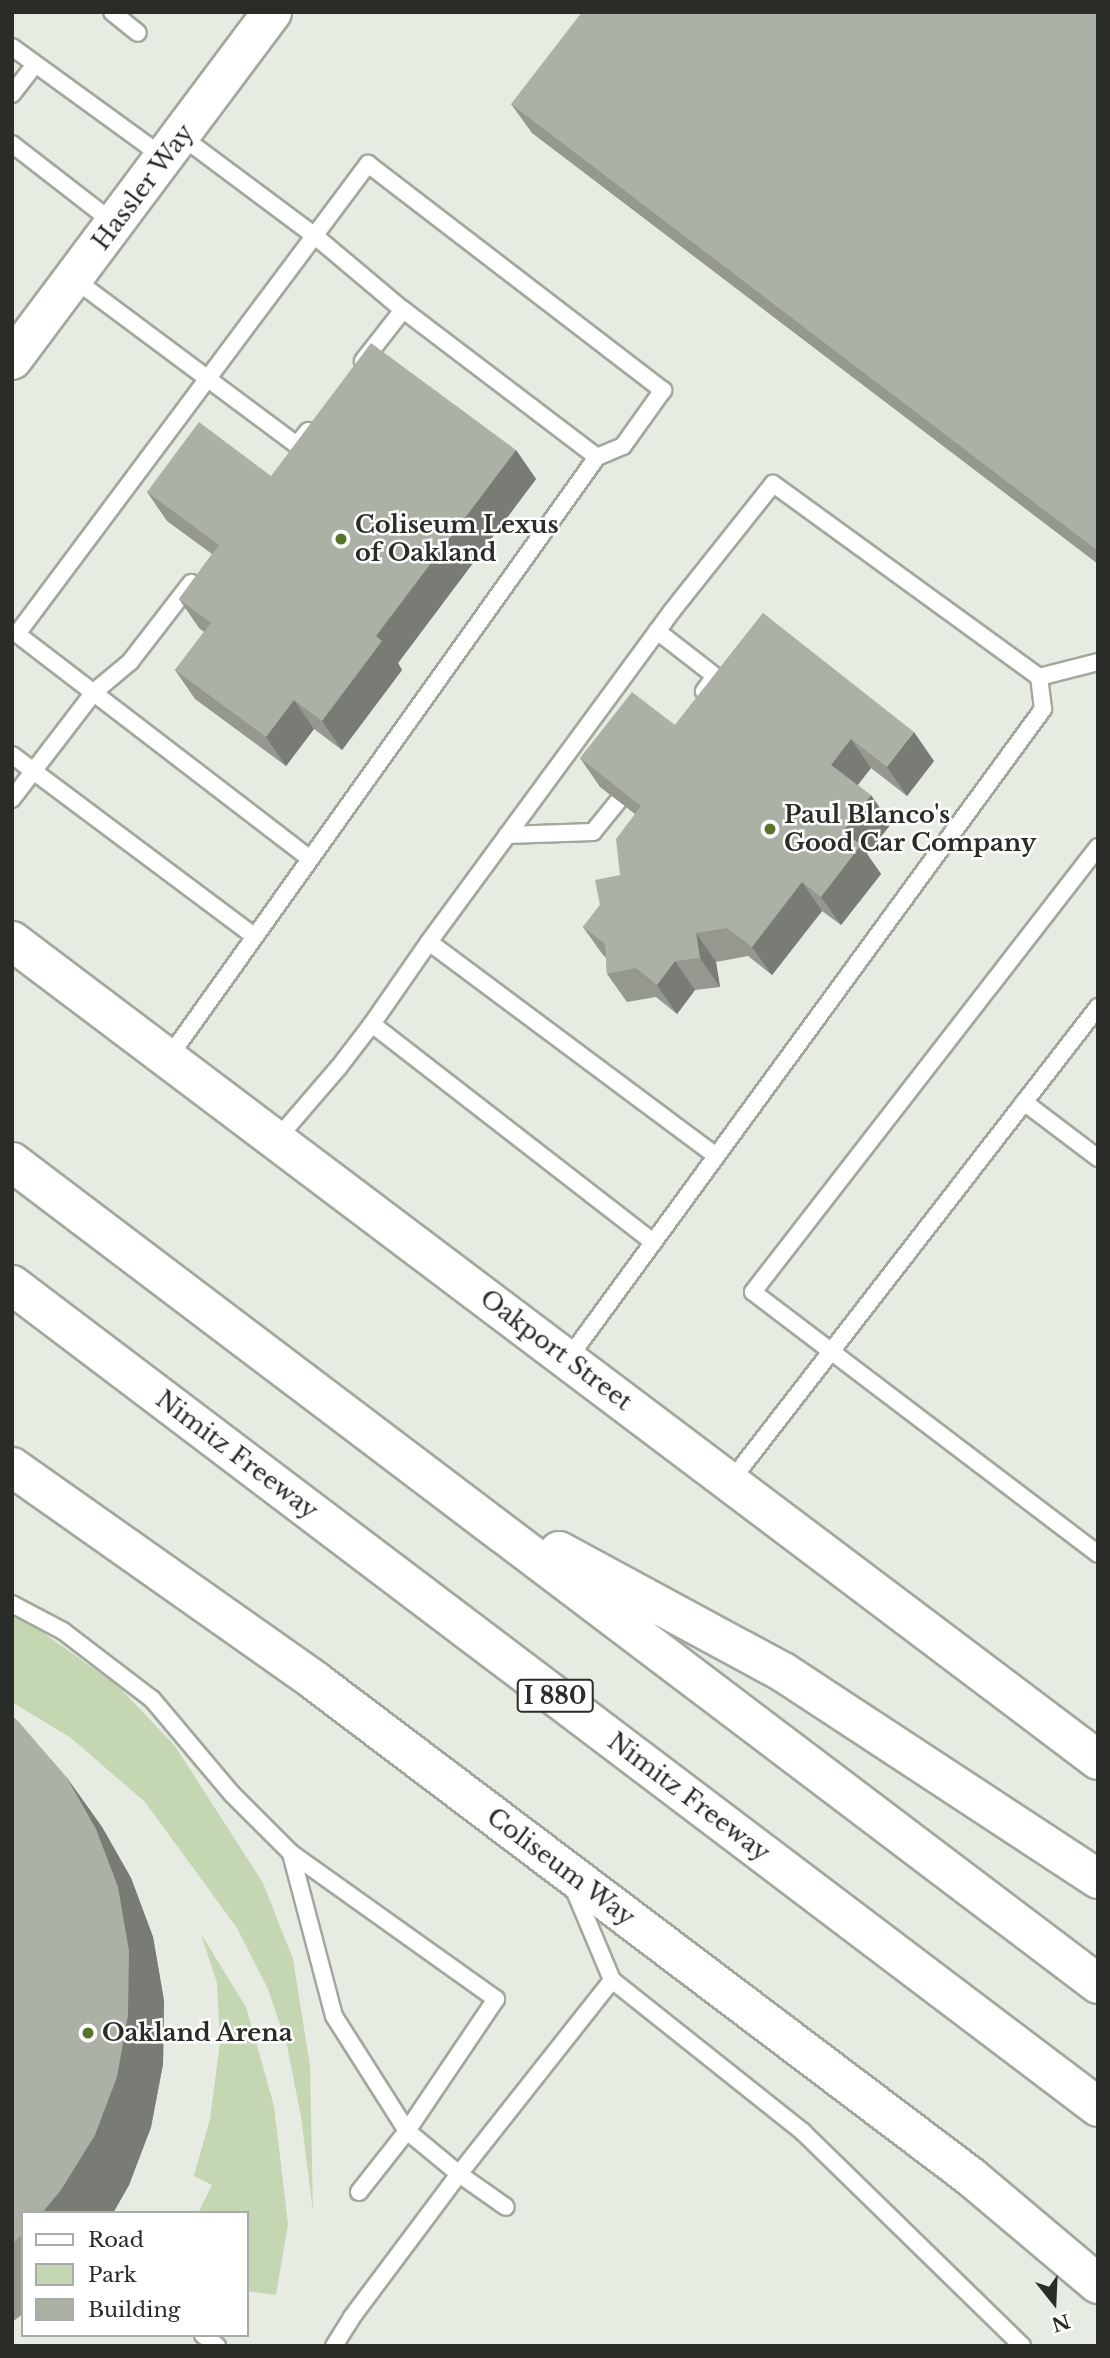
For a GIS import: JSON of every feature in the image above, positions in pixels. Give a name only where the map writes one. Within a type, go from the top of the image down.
[{"type":"main road","name":"Hassler Way","points":[[12,360],[272,12]]},
{"type":"main road","name":"Oakport Street","points":[[12,941],[169,1056],[1098,1760]]},
{"type":"main road","points":[[12,1162],[1098,1984]]},
{"type":"main road","name":"Nimitz Freeway","points":[[12,1285],[1098,2107]]},
{"type":"main road","name":"Coliseum Way","points":[[12,1466],[315,1681],[971,2177],[1098,2284]]},
{"type":"main road","points":[[447,1490],[783,1672],[1098,1879]]},
{"type":"lane","points":[[112,12],[138,33]]},
{"type":"lane","points":[[12,47],[35,65],[315,236],[402,310],[597,457]]},
{"type":"lane","points":[[12,94],[35,65]]},
{"type":"lane","points":[[12,144],[116,224]]},
{"type":"lane","points":[[169,1056],[597,457],[623,446],[663,390],[368,164],[15,632],[309,858]]},
{"type":"lane","points":[[74,279],[209,378],[293,450],[321,414]]},
{"type":"lane","points":[[354,373],[402,310]]},
{"type":"lane","points":[[277,1139],[340,1067],[657,631],[773,484],[1039,677],[1043,709],[568,1359]]},
{"type":"lane","points":[[12,799],[94,692],[145,645],[198,575]]},
{"type":"lane","points":[[657,631],[716,676],[693,705]]},
{"type":"lane","points":[[1039,677],[1098,662]]},
{"type":"lane","points":[[12,755],[254,936]]},
{"type":"lane","points":[[507,835],[593,832],[618,801]]},
{"type":"lane","points":[[1098,847],[753,1292],[1098,1554]]},
{"type":"lane","points":[[429,942],[716,1156]]},
{"type":"lane","points":[[730,1482],[1098,1007]]},
{"type":"lane","points":[[372,1024],[653,1242]]},
{"type":"lane","points":[[1024,1102],[1098,1158]]},
{"type":"lane","points":[[12,1604],[63,1631],[152,1699],[232,1794],[291,1853],[496,1999],[407,2131],[359,2192]]},
{"type":"lane","points":[[291,1853],[334,2016],[407,2131],[459,2174],[506,2207]]},
{"type":"lane","points":[[566,1871],[612,1980],[803,2132],[1022,2346]]},
{"type":"lane","points":[[334,2346],[352,2317],[459,2174],[612,1980]]},
{"type":"green space","points":[[12,1616],[38,1629],[118,1686],[175,1746],[263,1883],[293,1959],[310,2066],[313,2212],[301,2117],[287,2045],[268,1989],[237,1928],[145,1802],[71,1738],[12,1702]]},
{"type":"green space","points":[[201,1934],[246,2007],[274,2106],[288,2224],[276,2295],[248,2291],[248,2211],[199,2211],[212,2185],[194,2176],[210,2119],[220,2043],[217,1983]]},
{"type":"building","points":[[582,12],[1098,12],[1098,551],[511,104]]},
{"type":"building","points":[[371,343],[516,450],[376,636],[382,641],[322,721],[294,700],[266,737],[175,670],[211,623],[179,599],[219,545],[147,492],[199,422],[271,476]]},
{"type":"building","name":"Paul Blanco's Good Car Company","points":[[763,613],[914,732],[887,767],[851,739],[831,765],[871,795],[843,831],[861,845],[821,897],[802,882],[752,947],[727,928],[696,933],[700,958],[675,961],[657,985],[636,968],[607,974],[605,944],[583,927],[600,905],[595,880],[620,875],[616,839],[641,806],[580,758],[632,692],[675,725]]},
{"type":"building","name":"Oakland Arena","points":[[12,1716],[67,1778],[96,1829],[118,1887],[129,1951],[128,2015],[117,2077],[95,2135],[61,2190],[44,2211],[21,2211],[21,2236],[12,2244]]},
{"type":"place","name":"Coliseum Lexus of Oakland","points":[[341,539]]},
{"type":"place","name":"Paul Blanco's Good Car Company","points":[[770,829]]},
{"type":"place","name":"Oakland Arena","points":[[88,2033]]}]
